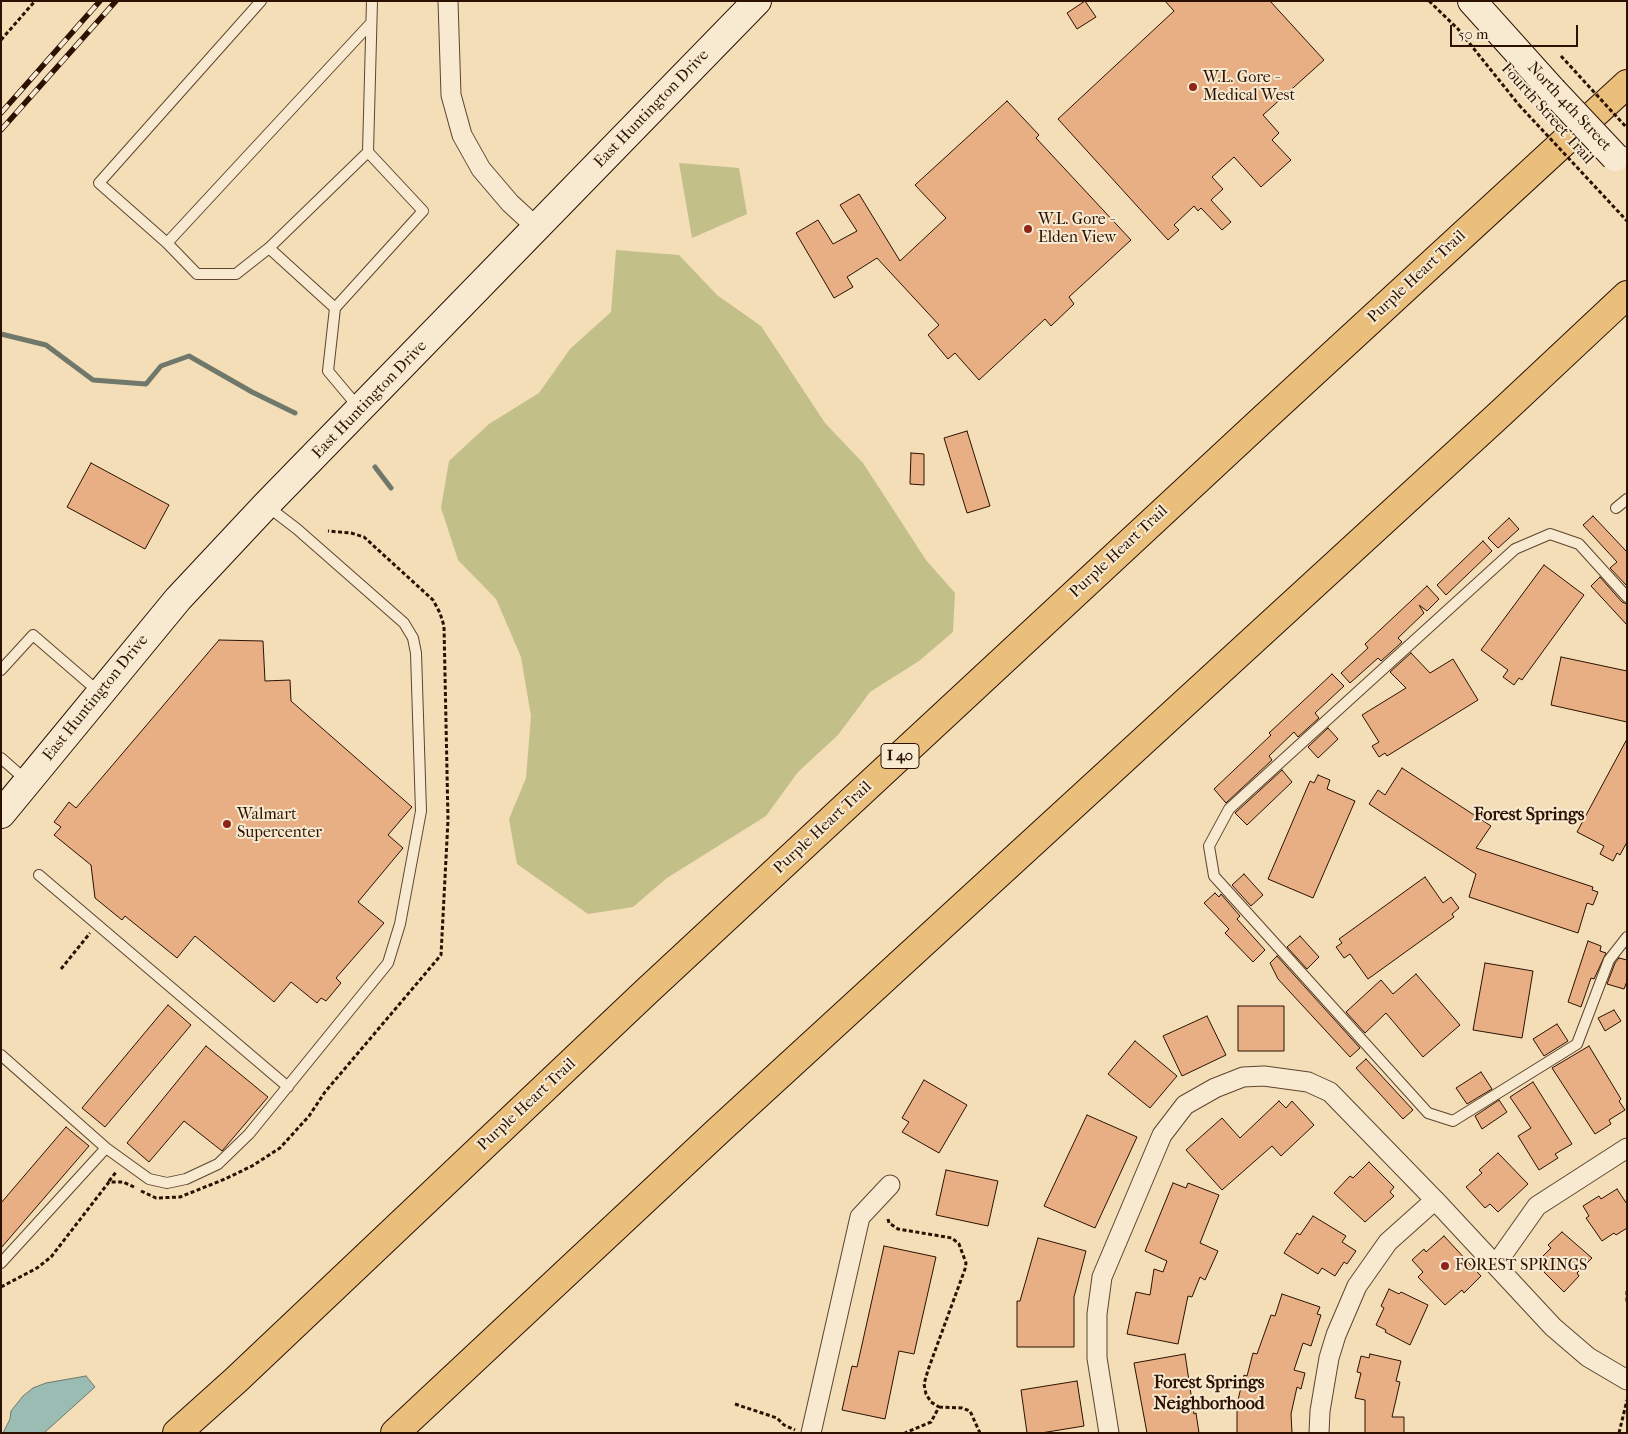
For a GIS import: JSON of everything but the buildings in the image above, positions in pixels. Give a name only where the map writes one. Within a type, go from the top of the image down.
[{"type":"highway","name":"Purple Heart Trail","points":[[177,1433],[236,1380],[654,985],[1263,419],[1627,84]]},
{"type":"highway","points":[[395,1433],[583,1256],[1627,295]]},
{"type":"street","points":[[448,1],[451,95],[462,135],[481,169],[510,203],[536,227]]},
{"type":"street","name":"East Huntington Drive","points":[[1,814],[178,599],[266,505],[361,410],[536,227],[757,1]]},
{"type":"street","name":"North 4th Street","points":[[1472,1],[1552,90],[1621,162]]},
{"type":"street","points":[[1109,1433],[1097,1358],[1097,1314],[1102,1277],[1162,1135],[1185,1105],[1215,1088],[1243,1077],[1264,1076],[1308,1082],[1330,1092],[1436,1200],[1553,1326],[1588,1357],[1627,1380]]},
{"type":"street","points":[[1496,1264],[1537,1206],[1627,1148]]},
{"type":"street","points":[[811,1432],[860,1217],[890,1185]]},
{"type":"street","points":[[1319,1433],[1320,1411],[1329,1358],[1336,1335],[1357,1286],[1388,1242],[1436,1200]]},
{"type":"lane","points":[[261,1],[98,183],[167,243],[197,274],[236,274],[269,248],[368,152]]},
{"type":"lane","points":[[361,410],[328,371],[335,308],[423,211],[368,152],[372,1]]},
{"type":"lane","points":[[167,243],[371,23]]},
{"type":"lane","points":[[269,248],[335,308]]},
{"type":"lane","points":[[1616,508],[1627,499]]},
{"type":"lane","points":[[1,1055],[106,1148],[150,1179],[167,1183],[186,1179],[218,1164],[249,1134],[388,964],[400,924],[421,812],[416,663],[413,638],[404,623],[297,529],[266,505]]},
{"type":"lane","points":[[1627,597],[1580,544],[1550,534],[1515,549],[1229,809],[1210,846],[1214,876],[1428,1113],[1453,1121],[1577,1044],[1609,960],[1627,938]]},
{"type":"lane","points":[[1,670],[33,635],[100,693]]},
{"type":"lane","points":[[1,758],[28,781]]},
{"type":"lane","points":[[38,876],[288,1087]]},
{"type":"lane","points":[[1,1263],[106,1148]]},
{"type":"path","points":[[1,40],[36,1]]},
{"type":"path","name":"Fourth Street Trail","points":[[1429,1],[1458,29],[1519,105],[1627,221]]},
{"type":"path","points":[[1561,56],[1627,128]]},
{"type":"path","points":[[60,969],[94,929]]},
{"type":"path","points":[[109,1182],[117,1171]]},
{"type":"path","points":[[888,1219],[898,1229],[952,1238],[959,1244],[966,1263],[965,1269],[924,1384],[926,1394],[931,1402],[939,1407],[962,1408],[970,1411],[980,1433]]},
{"type":"path","points":[[1627,1290],[1627,1304]]},
{"type":"path","points":[[1620,1433],[1627,1400]]},
{"type":"path","points":[[735,1404],[777,1418],[793,1430],[811,1432]]},
{"type":"path","points":[[905,1433],[931,1422],[939,1407]]},
{"type":"shaded area","points":[[679,163],[739,168],[747,214],[692,238]]},
{"type":"shaded area","points":[[616,250],[679,255],[717,295],[761,326],[825,423],[863,463],[926,560],[955,593],[953,632],[919,661],[870,692],[838,735],[798,772],[766,816],[667,878],[633,907],[588,914],[517,864],[509,819],[526,778],[531,716],[521,657],[496,599],[458,560],[441,508],[449,461],[489,424],[539,393],[570,349],[611,312]]},
{"type":"water","points":[[86,1376],[95,1387],[44,1433],[3,1433],[10,1419],[11,1411],[23,1396],[33,1388],[46,1383]]},
{"type":"waterway","points":[[1,334],[46,345],[93,380],[146,384],[161,366],[189,356],[252,392],[295,413]]},
{"type":"waterway","points":[[375,467],[391,488]]},
{"type":"railway","points":[[1,113],[100,1]]},
{"type":"railway","points":[[1,130],[116,1]]},
{"type":"place","name":"W.L. Gore - Medical West","points":[[1193,87]]},
{"type":"place","name":"W.L. Gore - Elden View","points":[[1028,229]]},
{"type":"place","name":"Walmart Supercenter","points":[[227,824]]},
{"type":"place","name":"FOREST SPRINGS","points":[[1445,1266]]},
{"type":"district","name":"Forest Springs","points":[[1529,816]]},
{"type":"district","name":"Forest Springs Neighborhood","points":[[1209,1394]]}]
